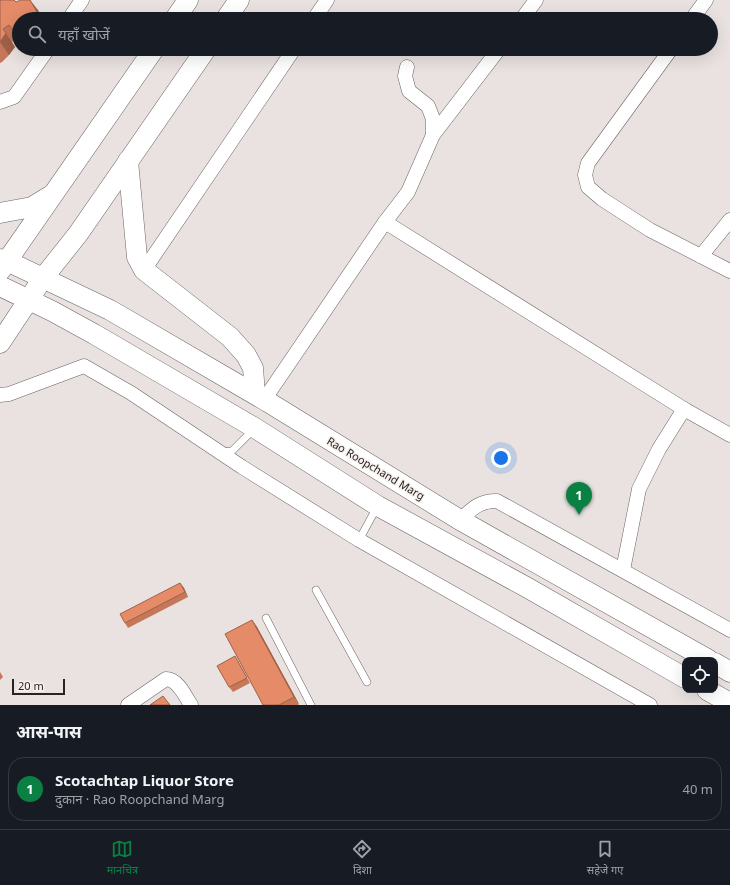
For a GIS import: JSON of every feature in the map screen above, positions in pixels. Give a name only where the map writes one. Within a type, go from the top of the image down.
[{"type":"main road","points":[[180,12],[188,0]]},
{"type":"main road","points":[[231,12],[239,0]]},
{"type":"main road","points":[[2,264],[54,193],[149,56]]},
{"type":"main road","points":[[0,343],[42,278],[78,234],[201,56]]},
{"type":"main road","points":[[128,162],[134,242],[137,257],[144,270],[230,337],[246,355],[253,368],[259,397]]},
{"type":"main road","points":[[0,213],[32,207],[54,193]]},
{"type":"main road","name":"Rao Roopchand Marg","points":[[2,264],[42,278],[110,310],[259,397],[460,520],[704,657]]},
{"type":"main road","points":[[0,286],[94,334],[255,428],[378,506],[528,588],[682,676]]},
{"type":"main road","points":[[718,665],[730,672]]},
{"type":"main road","points":[[712,693],[730,703]]},
{"type":"street","points":[[74,12],[82,0]]},
{"type":"street","points":[[319,12],[327,0]]},
{"type":"street","points":[[527,12],[536,0]]},
{"type":"street","points":[[697,12],[706,0]]},
{"type":"street","points":[[0,102],[14,97],[43,56]]},
{"type":"street","points":[[144,270],[289,56]]},
{"type":"street","points":[[259,397],[408,192],[433,135],[495,56]]},
{"type":"street","points":[[666,56],[588,163],[585,175],[588,187],[602,199],[650,230],[730,271]]},
{"type":"street","points":[[407,67],[405,76],[409,91],[428,106],[433,119],[433,135]]},
{"type":"street","points":[[701,256],[730,220]]},
{"type":"street","points":[[385,222],[684,410],[730,435]]},
{"type":"street","points":[[0,395],[9,394],[84,366],[131,393],[359,540],[650,705]]},
{"type":"street","points":[[623,570],[639,489],[658,449],[684,410]]},
{"type":"street","points":[[460,520],[474,507],[487,501],[497,501],[730,630]]},
{"type":"street","points":[[128,705],[166,679],[175,681],[191,705]]},
{"type":"lane","points":[[221,452],[232,451],[255,428]]},
{"type":"lane","points":[[359,540],[378,506]]},
{"type":"lane","points":[[316,590],[367,682]]},
{"type":"lane","points":[[266,618],[311,705]]},
{"type":"building","points":[[0,0],[14,0],[16,2],[21,0],[30,0],[37,12],[12,12],[12,29],[9,25],[3,29],[6,33],[0,42]]},
{"type":"building","points":[[180,583],[185,592],[125,623],[120,614]]},
{"type":"building","points":[[252,620],[294,697],[279,705],[263,705],[225,634]]},
{"type":"building","points":[[235,656],[247,678],[229,687],[217,666]]},
{"type":"building","points":[[163,696],[170,705],[150,705]]},
{"type":"place","name":"Scotachtap Liquor Store","points":[[579,515]]}]
